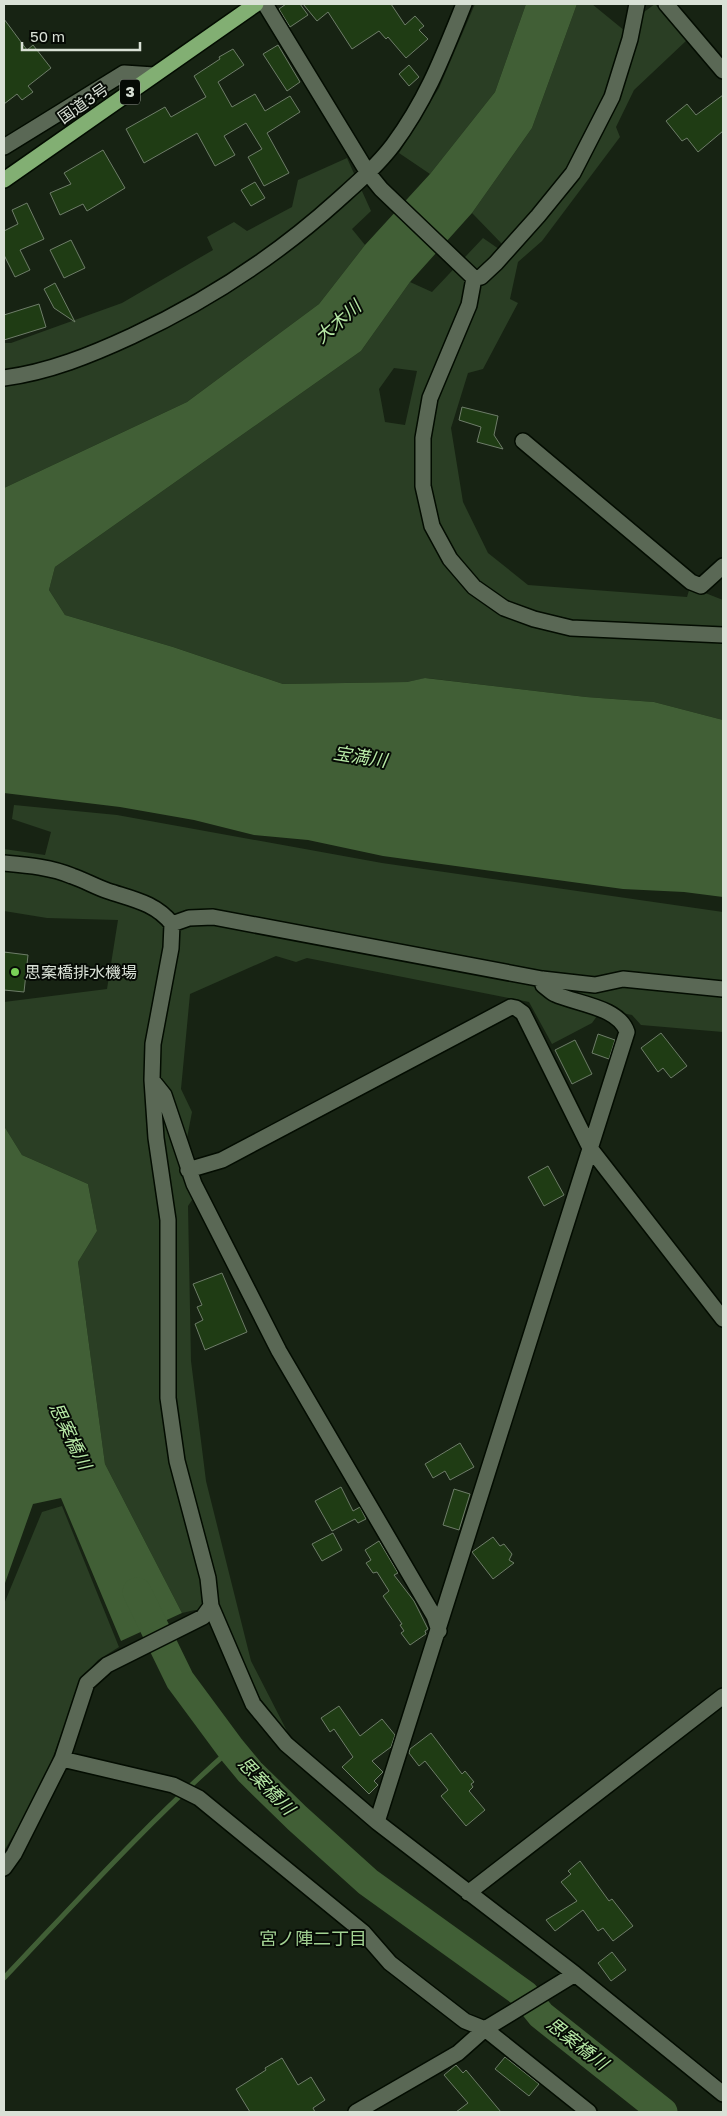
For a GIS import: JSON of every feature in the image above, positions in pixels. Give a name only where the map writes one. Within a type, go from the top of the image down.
[{"type":"highway","name":"国道3号","points":[[4,180],[256,4]]},
{"type":"street","points":[[265,4],[368,173],[381,189],[474,278]]},
{"type":"street","points":[[4,378],[30,374],[72,362],[181,313],[284,245],[314,222],[368,173],[392,146],[435,76],[464,4]]},
{"type":"street","points":[[474,278],[481,277],[496,263],[573,173],[612,97],[630,39],[637,4]]},
{"type":"street","points":[[666,4],[723,71]]},
{"type":"street","points":[[4,147],[124,73],[154,75]]},
{"type":"street","points":[[474,278],[469,305],[430,398],[422,438],[423,486],[432,526],[450,559],[474,587],[489,598],[504,608],[534,619],[571,628],[723,635]]},
{"type":"street","points":[[523,441],[690,582],[701,586],[723,566]]},
{"type":"street","points":[[4,863],[34,866],[71,875],[106,890],[153,906],[165,914],[172,924],[171,948],[153,1044],[152,1080],[156,1138],[168,1220],[168,1398],[177,1461],[208,1578],[207,1611],[253,1704],[286,1744],[377,1822],[575,1974],[723,2094]]},
{"type":"street","points":[[172,924],[189,918],[213,917],[542,979],[595,985],[623,979],[723,989]]},
{"type":"street","points":[[377,1822],[628,1032],[624,1023],[612,1014],[554,994],[543,985],[542,979]]},
{"type":"street","points":[[188,1170],[222,1160],[511,1007],[516,1008],[523,1013],[590,1148],[723,1319]]},
{"type":"street","points":[[152,1080],[164,1095],[194,1184],[279,1351],[434,1616],[439,1631]]},
{"type":"street","points":[[4,1868],[14,1854],[62,1759],[87,1683],[107,1665],[207,1611]]},
{"type":"street","points":[[468,1893],[723,1696]]},
{"type":"street","points":[[62,1759],[173,1786],[199,1798],[363,1932],[390,1963],[465,2021],[485,2029],[590,2112]]},
{"type":"street","points":[[356,2112],[458,2053],[485,2029],[575,1974]]},
{"type":"shaded area","points":[[475,4],[526,4],[495,92],[430,174],[399,153],[439,88]]},
{"type":"shaded area","points":[[577,4],[592,4],[625,31],[607,97],[569,175],[504,246],[472,213],[532,128]]},
{"type":"shaded area","points":[[655,4],[687,40],[634,90],[616,127],[620,137],[542,241],[518,262],[510,299],[518,303],[483,369],[468,373],[451,428],[463,502],[488,553],[528,585],[687,597],[690,587],[723,600],[723,720],[654,702],[586,697],[426,678],[407,682],[283,684],[173,647],[65,615],[49,590],[55,567],[361,351],[410,282],[432,292],[483,238],[509,256],[574,180],[622,93],[644,12]],"holes":[[[394,368],[417,371],[405,425],[385,422],[379,389]]]},
{"type":"shaded area","points":[[347,158],[371,211],[352,229],[365,245],[319,304],[187,402],[4,488],[4,343],[11,343],[122,303],[213,250],[207,237],[234,222],[247,231],[292,207],[298,180]]},
{"type":"shaded area","points":[[14,805],[117,815],[382,863],[723,912],[723,1032],[641,1025],[632,1015],[602,1009],[592,1023],[552,1044],[529,1002],[307,958],[296,962],[276,956],[190,994],[181,1089],[192,1112],[182,1164],[194,1197],[188,1206],[191,1361],[206,1481],[251,1661],[289,1735],[260,1698],[218,1610],[195,1610],[182,1613],[105,1464],[78,1262],[97,1231],[88,1184],[22,1155],[4,1126],[4,1002],[107,989],[118,920],[47,918],[4,911],[4,849],[45,855],[51,832],[12,819]]},
{"type":"shaded area","points":[[62,1506],[119,1647],[98,1660],[82,1678],[41,1789],[4,1851],[4,1604],[42,1512]]},
{"type":"water","points":[[526,4],[577,4],[532,128],[472,213],[410,282],[361,351],[55,567],[49,590],[65,615],[173,647],[283,684],[407,682],[425,678],[586,697],[654,702],[723,720],[723,897],[684,892],[623,889],[383,856],[308,840],[254,835],[194,820],[120,807],[4,793],[4,488],[187,402],[319,304],[365,245],[430,174],[495,92]]},
{"type":"water","points":[[4,1126],[22,1155],[88,1184],[97,1231],[78,1262],[105,1464],[182,1613],[121,1641],[61,1498],[33,1504],[4,1586]]},
{"type":"building","points":[[286,4],[300,4],[308,15],[290,27],[279,9]]},
{"type":"building","points":[[303,4],[391,4],[405,25],[415,16],[424,26],[419,30],[428,39],[406,58],[388,37],[386,39],[379,31],[352,49],[328,12],[317,21]]},
{"type":"building","points":[[4,19],[27,50],[33,45],[51,68],[28,86],[33,92],[22,100],[17,94],[4,104]]},
{"type":"building","points":[[278,45],[300,82],[287,91],[263,54]]},
{"type":"building","points":[[233,49],[244,65],[218,82],[232,107],[255,94],[265,111],[290,96],[300,112],[267,133],[289,173],[264,186],[248,157],[262,149],[246,123],[224,136],[235,155],[215,166],[197,133],[144,163],[126,129],[165,107],[171,117],[206,97],[194,76]]},
{"type":"building","points":[[409,65],[419,77],[409,86],[399,74]]},
{"type":"building","points":[[723,95],[723,131],[698,152],[687,138],[682,141],[666,121],[687,104],[696,115]]},
{"type":"building","points":[[103,150],[125,188],[87,211],[83,204],[60,215],[50,193],[71,184],[64,173]]},
{"type":"building","points":[[255,182],[265,198],[251,206],[241,190]]},
{"type":"building","points":[[27,203],[44,239],[20,250],[30,270],[15,277],[4,255],[4,231],[18,224],[12,210]]},
{"type":"building","points":[[71,240],[85,268],[64,278],[50,250]]},
{"type":"building","points":[[55,283],[75,322],[54,308],[44,289]]},
{"type":"building","points":[[39,304],[46,327],[4,340],[4,315]]},
{"type":"building","points":[[462,407],[498,416],[494,435],[503,449],[477,442],[481,427],[459,420]]},
{"type":"building","name":"思案橋排水機場","points":[[4,952],[28,955],[24,992],[4,990]]},
{"type":"building","points":[[661,1033],[687,1066],[671,1078],[663,1068],[658,1072],[641,1048]]},
{"type":"building","points":[[598,1034],[615,1040],[609,1059],[592,1053]]},
{"type":"building","points":[[575,1040],[592,1074],[572,1084],[555,1050]]},
{"type":"building","points":[[548,1166],[564,1195],[544,1206],[528,1177]]},
{"type":"building","points":[[222,1273],[247,1332],[205,1350],[195,1324],[203,1320],[197,1307],[202,1305],[193,1284]]},
{"type":"building","points":[[460,1443],[474,1467],[450,1480],[445,1471],[433,1478],[425,1464]]},
{"type":"building","points":[[341,1487],[353,1511],[360,1507],[366,1519],[358,1523],[355,1519],[332,1531],[315,1501]]},
{"type":"building","points":[[454,1489],[470,1494],[459,1530],[443,1525]]},
{"type":"building","points":[[333,1533],[342,1550],[322,1561],[312,1544]]},
{"type":"building","points":[[493,1537],[500,1546],[504,1544],[512,1554],[509,1560],[514,1563],[493,1579],[472,1552]]},
{"type":"building","points":[[379,1541],[398,1573],[394,1575],[414,1601],[428,1629],[425,1631],[426,1634],[410,1645],[401,1633],[404,1631],[400,1625],[402,1624],[383,1596],[389,1591],[377,1572],[373,1573],[366,1563],[371,1560],[365,1550]]},
{"type":"building","points":[[339,1706],[360,1736],[382,1719],[395,1735],[391,1747],[372,1761],[383,1772],[374,1781],[378,1785],[369,1794],[342,1767],[353,1757],[334,1729],[330,1732],[321,1718]]},
{"type":"building","points":[[431,1733],[462,1774],[465,1771],[474,1782],[471,1784],[473,1787],[469,1791],[485,1810],[466,1826],[441,1796],[448,1790],[425,1761],[419,1766],[409,1753],[410,1749]]},
{"type":"building","points":[[580,1861],[609,1901],[612,1899],[633,1926],[613,1941],[603,1928],[598,1931],[583,1910],[555,1931],[546,1920],[577,1901],[561,1882],[571,1874],[568,1871]]},
{"type":"building","points":[[612,1952],[626,1970],[611,1981],[598,1963]]},
{"type":"building","points":[[505,2057],[539,2084],[529,2096],[495,2069]]},
{"type":"building","points":[[282,2058],[298,2085],[311,2077],[325,2100],[313,2108],[315,2112],[250,2112],[236,2089]]},
{"type":"building","points":[[456,2065],[463,2073],[466,2070],[501,2112],[456,2112],[468,2103],[444,2075]]},
{"type":"waterway","name":"思案橋川","points":[[137,1592],[180,1680],[250,1772],[297,1818],[368,1882],[525,1995],[541,2015],[663,2112]]},
{"type":"waterway","points":[[4,1978],[143,1832],[231,1749]]},
{"type":"place","name":"思案橋排水機場","points":[[15,972]]},
{"type":"district","name":"宮ノ陣二丁目","points":[[313,1939]]},
{"type":"water label","name":"大木川","points":[[338,322]]},
{"type":"water label","name":"宝満川","points":[[360,757]]}]
